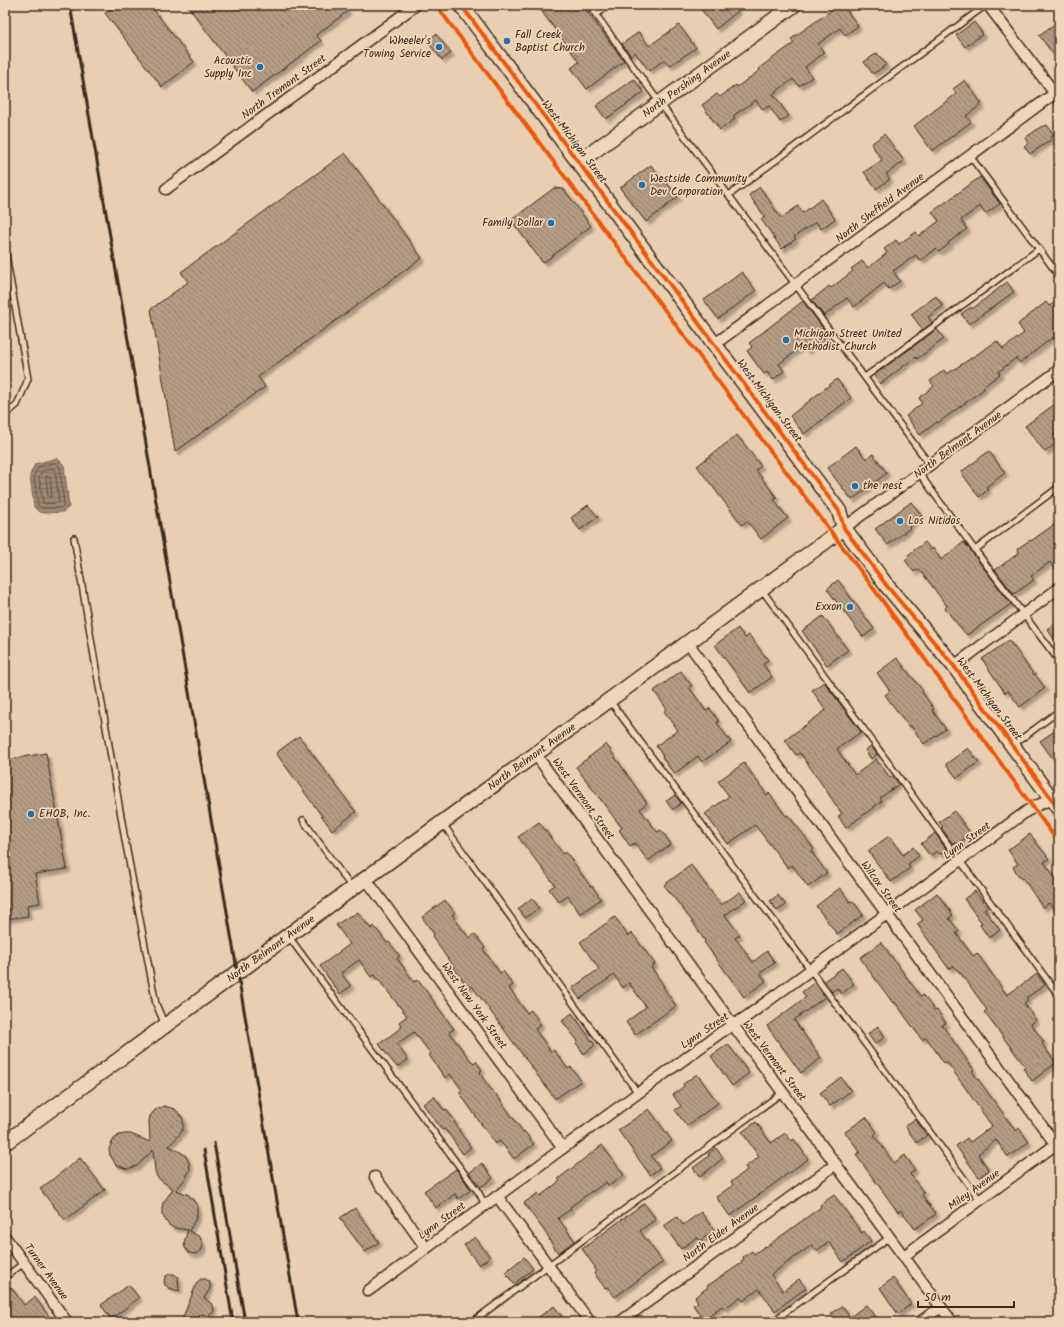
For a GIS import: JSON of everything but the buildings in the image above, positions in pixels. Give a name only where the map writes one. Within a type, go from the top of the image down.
[{"type":"main road","name":"West Michigan Street","points":[[461,5],[839,511],[844,528],[887,586],[954,666],[1013,746],[1057,801]]},
{"type":"main road","name":"North Pershing Avenue","points":[[579,162],[794,5]]},
{"type":"main road","name":"North Belmont Avenue","points":[[5,1143],[844,528]]},
{"type":"street","name":"North Tremont Street","points":[[166,188],[416,5]]},
{"type":"street","points":[[987,5],[1058,94]]},
{"type":"street","name":"North Sheffield Avenue","points":[[715,344],[970,156],[1058,94]]},
{"type":"street","name":"North Belmont Avenue","points":[[844,528],[1059,370]]},
{"type":"street","points":[[954,666],[1059,588]]},
{"type":"street","name":"Wilcox Street","points":[[688,643],[886,915],[1057,1143]]},
{"type":"street","name":"West Vermont Street","points":[[536,755],[952,1322]]},
{"type":"street","name":"Lynn Street","points":[[368,1291],[720,1033],[746,1018],[1027,811],[1038,805],[1057,801]]},
{"type":"street","name":"West New York Street","points":[[366,879],[563,1148]]},
{"type":"street","name":"Miley Avenue","points":[[904,1256],[1057,1143]]},
{"type":"street","name":"North Elder Avenue","points":[[620,1322],[836,1164]]},
{"type":"street","points":[[375,1177],[426,1248]]},
{"type":"street","points":[[497,1196],[590,1322]]},
{"type":"street","name":"Turner Avenue","points":[[5,1237],[67,1322]]},
{"type":"street","points":[[920,1322],[941,1307]]},
{"type":"lane","points":[[589,5],[660,103],[930,465]]},
{"type":"lane","points":[[596,15],[609,5]]},
{"type":"lane","points":[[729,195],[987,5]]},
{"type":"lane","points":[[970,156],[1059,276]]},
{"type":"lane","points":[[865,377],[1039,249]]},
{"type":"lane","points":[[5,250],[28,379],[18,405],[5,415]]},
{"type":"lane","points":[[919,473],[1059,661]]},
{"type":"lane","points":[[975,550],[1059,487]]},
{"type":"lane","points":[[74,538],[156,1004],[166,1026]]},
{"type":"lane","points":[[761,589],[1059,996]]},
{"type":"lane","points":[[609,700],[811,970],[980,1200]]},
{"type":"lane","points":[[1013,746],[1059,711]]},
{"type":"lane","points":[[303,820],[353,889]]},
{"type":"lane","points":[[443,823],[638,1093]]},
{"type":"lane","points":[[288,936],[479,1193],[485,1205]]},
{"type":"lane","points":[[472,1322],[783,1092]]},
{"type":"lane","points":[[772,1322],[890,1237]]},
{"type":"lane","points":[[5,1276],[24,1263]]},
{"type":"water","points":[[57,458],[64,465],[69,507],[63,512],[39,512],[34,507],[30,475],[35,464]]},
{"type":"railway","points":[[70,5],[298,1322]]},
{"type":"railway","points":[[214,1143],[245,1322]]},
{"type":"railway","points":[[204,1150],[233,1322]]},
{"type":"cycle path","points":[[436,5],[868,581],[1059,843]]},
{"type":"cycle path","points":[[461,5],[839,511],[844,528],[887,586],[954,666],[1059,809]]},
{"type":"place","name":"Fall Creek Baptist Church","points":[[507,41]]},
{"type":"place","name":"Wheeler's Towing Service","points":[[439,47]]},
{"type":"place","name":"Acoustic Supply Inc","points":[[260,67]]},
{"type":"place","name":"Westside Community Dev Corporation","points":[[642,185]]},
{"type":"place","name":"Family Dollar","points":[[551,223]]},
{"type":"place","name":"Michigan Street United Methodist Church","points":[[786,340]]},
{"type":"place","name":"the nest","points":[[855,486]]},
{"type":"place","name":"Los Nitidos","points":[[900,521]]},
{"type":"place","name":"Exxon","points":[[850,607]]},
{"type":"place","name":"EHOB, Inc.","points":[[31,814]]}]
